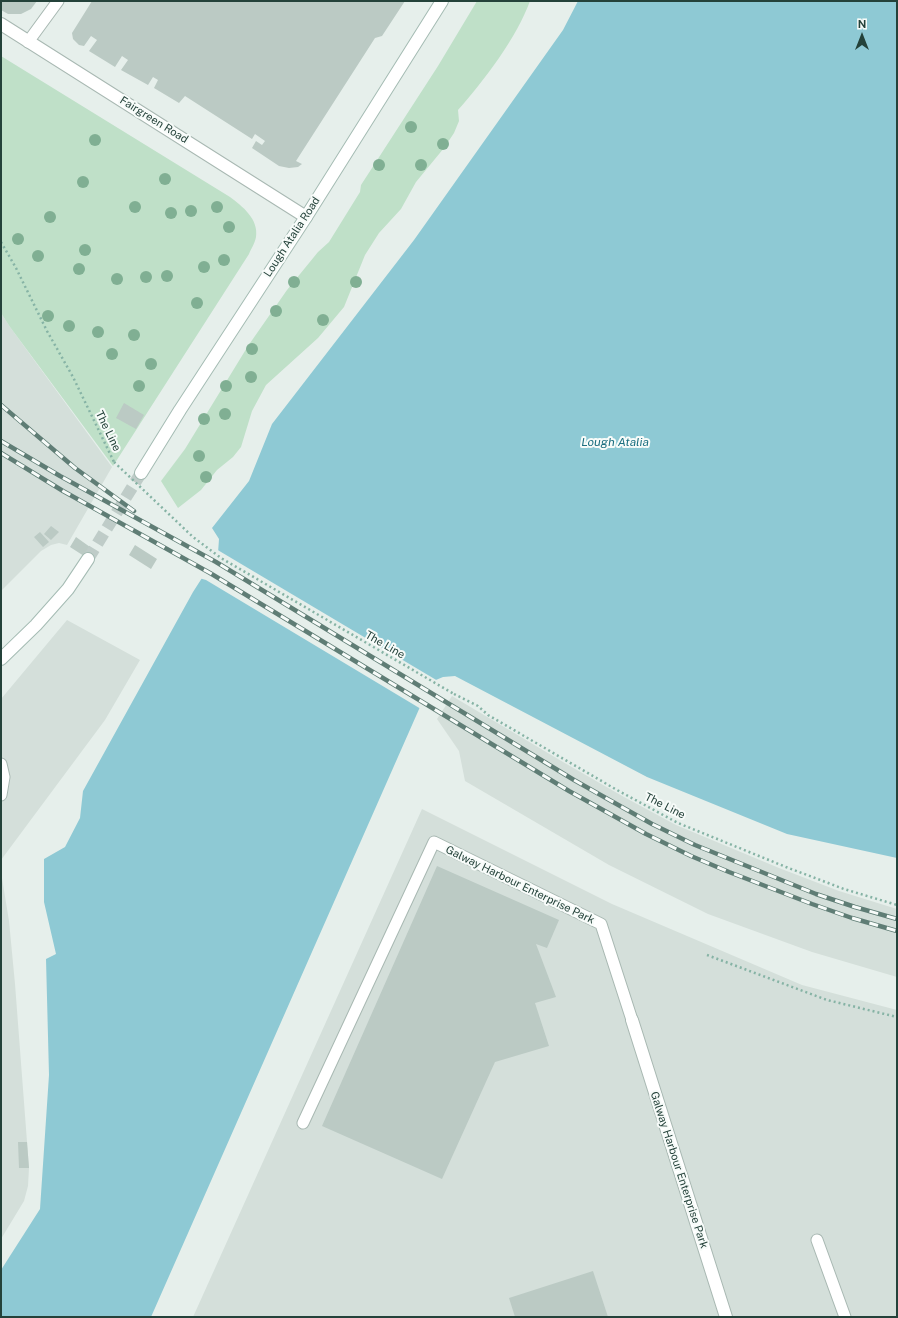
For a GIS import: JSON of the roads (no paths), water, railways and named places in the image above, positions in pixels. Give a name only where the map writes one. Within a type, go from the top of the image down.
[{"type":"street","name":"Lough Atalia Road","points":[[141,473],[442,1]]},
{"type":"street","name":"Fairgreen Road","points":[[1,24],[306,216]]},
{"type":"street","points":[[1,659],[36,626],[68,588],[88,559]]},
{"type":"street","name":"Galway Harbour Enterprise Park","points":[[632,1020],[726,1317]]},
{"type":"lane","points":[[28,42],[58,1]]},
{"type":"lane","points":[[1,764],[4,776],[1,795]]},
{"type":"lane","name":"Galway Harbour Enterprise Park","points":[[304,1123],[434,842],[601,924],[632,1020]]},
{"type":"lane","points":[[817,1240],[845,1317]]},
{"type":"water","name":"Lough Atalia","points":[[578,1],[897,1],[897,858],[787,834],[647,777],[455,676],[443,677],[431,682],[151,1317],[1,1317],[1,1270],[40,1209],[49,1075],[46,959],[56,954],[44,902],[44,859],[65,847],[80,818],[83,791],[193,592],[218,553],[219,539],[212,528],[249,481],[272,424],[414,240],[563,30]]},
{"type":"tunnel","points":[[88,559],[141,473]]},
{"type":"railway","points":[[1,405],[75,468],[134,511]]},
{"type":"railway","points":[[1,441],[60,476],[216,562],[574,780],[652,824],[695,845],[816,894],[897,919]]},
{"type":"railway","points":[[1,453],[63,491],[210,573],[569,791],[646,834],[691,856],[729,872],[812,904],[852,918],[897,931]]}]
